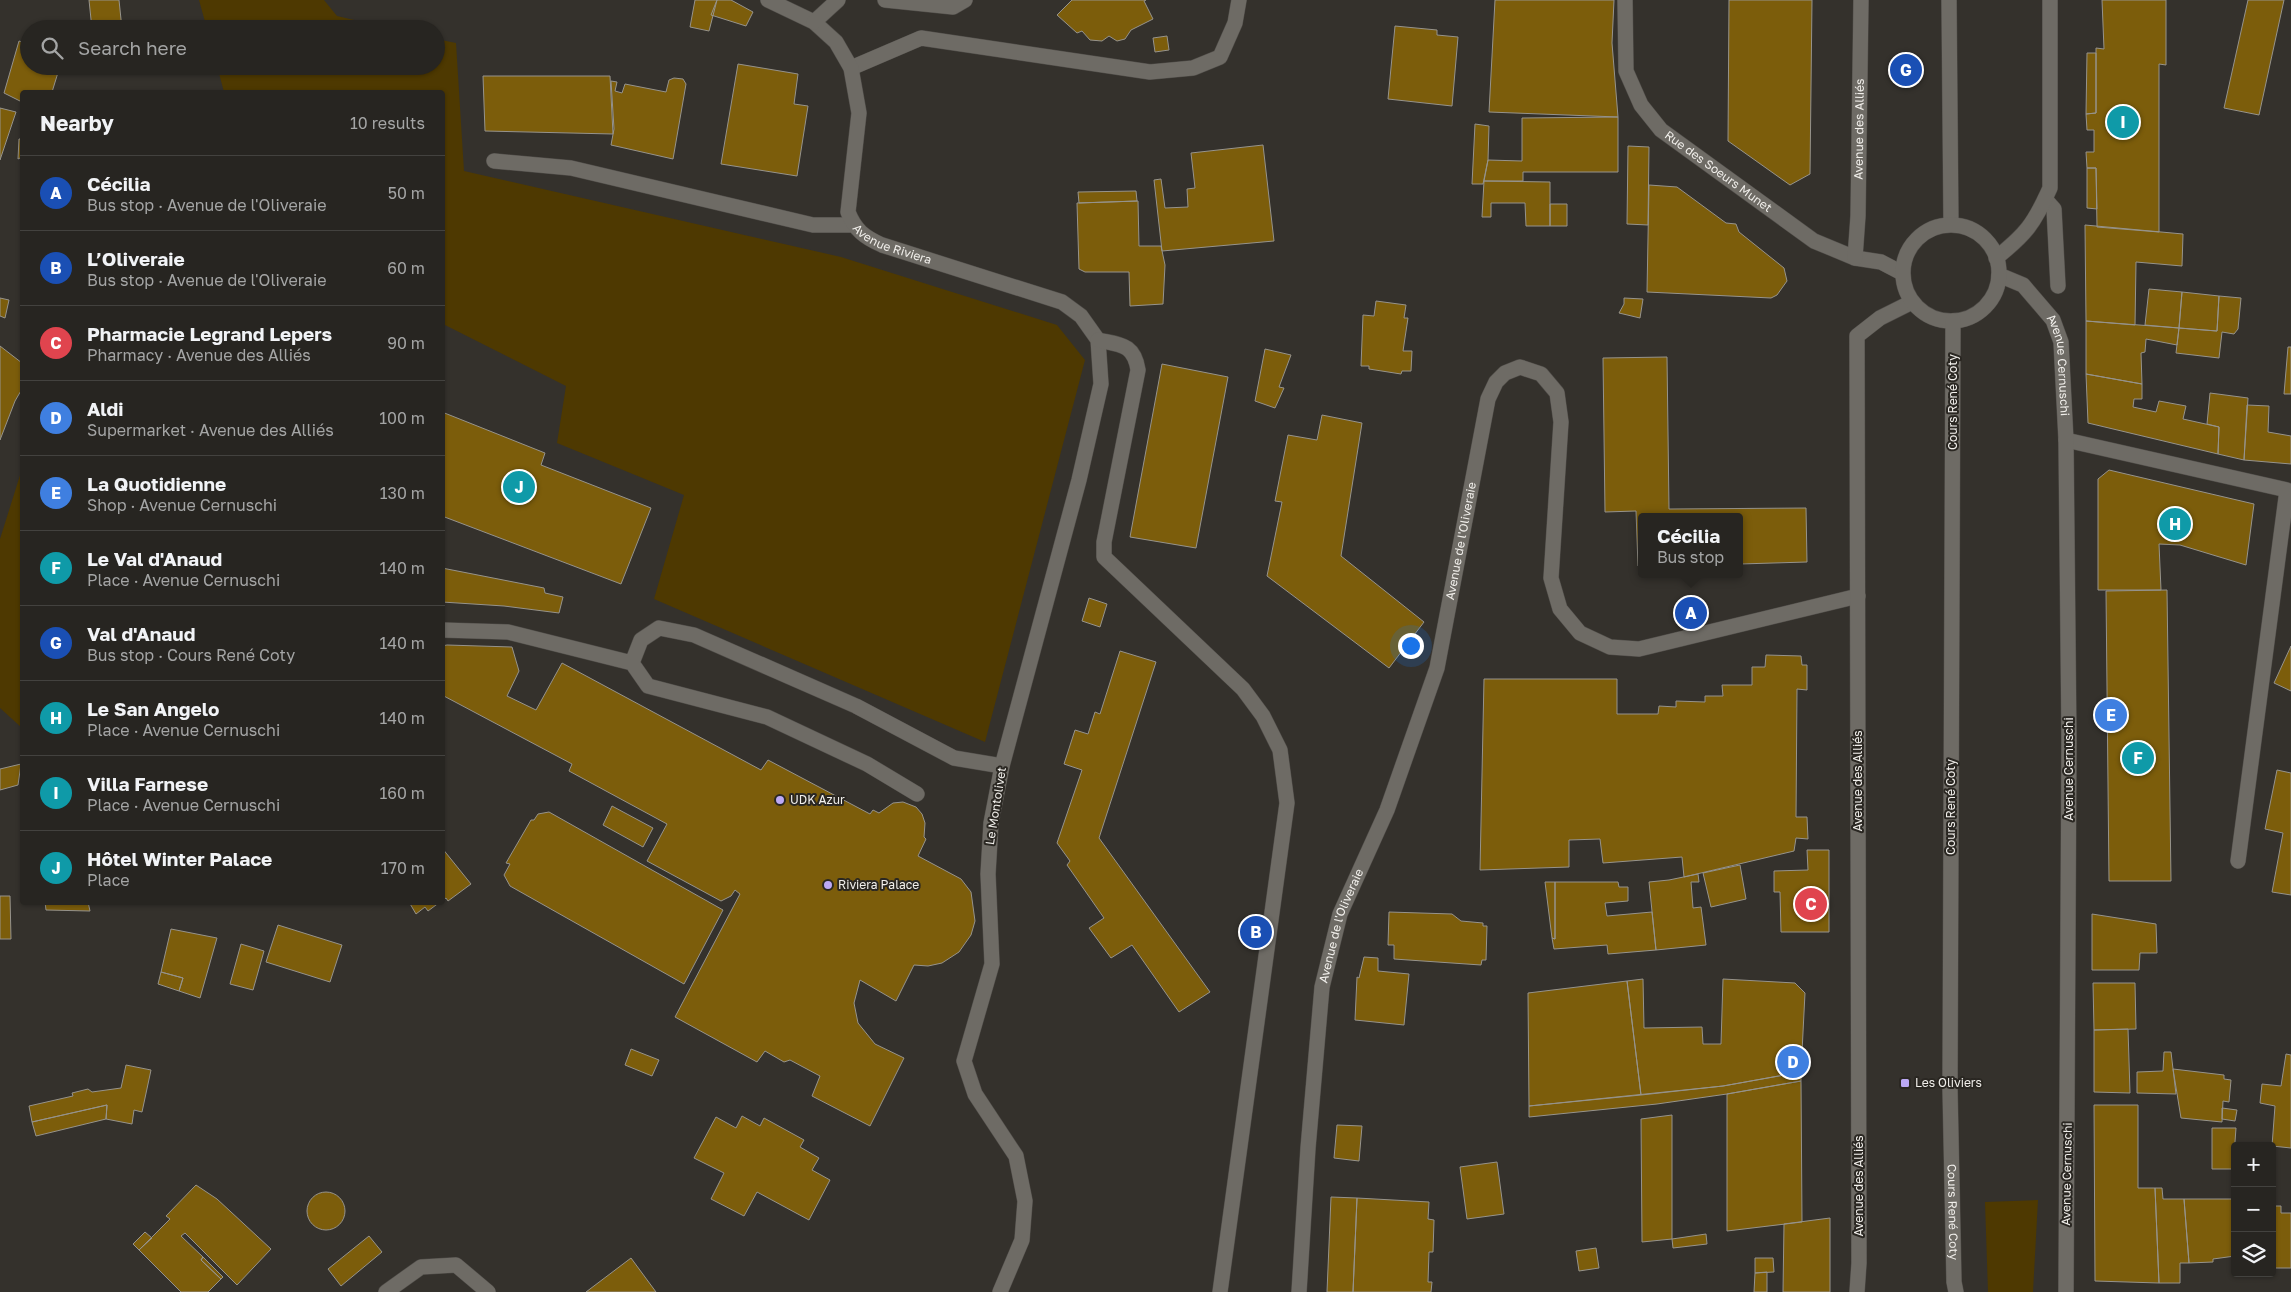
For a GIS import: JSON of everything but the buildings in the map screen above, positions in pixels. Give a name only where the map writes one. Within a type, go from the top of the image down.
[{"type":"street","name":"Avenue Riviera","points":[[768,0],[814,22],[836,42],[851,68],[859,113],[848,212],[853,225],[866,238],[882,245],[1062,302],[1081,316],[1098,340]]},
{"type":"street","points":[[814,22],[838,0]]},
{"type":"street","points":[[885,0],[954,7],[965,0]]},
{"type":"street","points":[[851,68],[921,38],[1150,72],[1192,68],[1220,57],[1235,24],[1239,0]]},
{"type":"street","name":"Rue des Soeurs Munet","points":[[1625,0],[1626,71],[1641,106],[1661,130],[1814,241],[1855,258],[1882,262],[1902,273]]},
{"type":"street","name":"Avenue des Alliés","points":[[1855,258],[1858,216],[1862,0]]},
{"type":"street","points":[[1949,0],[1951,224]]},
{"type":"street","points":[[1996,258],[2024,235],[2040,212],[2050,188],[2050,0]]},
{"type":"street","points":[[494,161],[571,168],[814,224],[853,225]]},
{"type":"street","points":[[2045,199],[2054,210],[2058,286]]},
{"type":"street","points":[[1951,224],[1966,227],[1979,234],[1990,244],[1996,258],[1998,275],[1996,289],[1989,302],[1979,312],[1966,319],[1952,321],[1930,316],[1912,302],[1905,288],[1902,273],[1905,258],[1912,244],[1922,234],[1936,227],[1951,224]]},
{"type":"street","name":"Avenue Cernuschi","points":[[1998,275],[2023,285],[2053,320],[2062,342],[2066,440],[2069,740],[2066,1292]]},
{"type":"street","name":"Avenue des Alliés","points":[[1857,1292],[1859,1263],[1857,336],[1880,318],[1912,302]]},
{"type":"street","name":"Cours René Coty","points":[[1952,321],[1950,1089],[1954,1282],[1956,1292]]},
{"type":"street","points":[[1098,340],[1126,346],[1136,356],[1138,370],[1104,542],[1104,557],[1243,689],[1263,716],[1280,750],[1286,803],[1220,1292]]},
{"type":"street","name":"Le Montolivet","points":[[1000,1292],[1022,1240],[1026,1200],[1016,1156],[975,1094],[964,1062],[992,964],[988,874],[991,823],[1002,766],[1080,480],[1102,384],[1098,340]]},
{"type":"street","name":"Avenue de l'Oliveraie","points":[[1299,1292],[1308,1148],[1322,987],[1340,914],[1387,810],[1437,668],[1488,399],[1496,382],[1505,373],[1520,367],[1541,374],[1557,393],[1561,422],[1551,578],[1560,609],[1580,633],[1610,647],[1639,649],[1858,596]]},
{"type":"street","points":[[2066,440],[2287,490],[2238,861]]},
{"type":"street","points":[[632,663],[641,640],[659,628],[694,635],[856,706],[954,758],[1002,766]]},
{"type":"street","points":[[445,630],[508,632],[632,663],[648,686],[767,718],[867,764],[917,794]]},
{"type":"street","points":[[386,1292],[421,1267],[456,1265],[488,1292]]},
{"type":"shaded area","points":[[199,0],[324,0],[337,16],[354,20],[205,20]]},
{"type":"shaded area","points":[[445,41],[456,43],[464,171],[841,257],[1057,325],[1085,360],[985,742],[654,599],[684,495],[557,443],[566,386],[445,325],[445,90],[223,90],[219,75],[445,75]]},
{"type":"shaded area","points":[[20,475],[20,726],[0,708],[0,539]]},
{"type":"shaded area","points":[[2038,1200],[2033,1292],[1988,1292],[1985,1202]]},
{"type":"place","name":"Val d'Anaud","points":[[1906,70]]},
{"type":"place","name":"Villa Farnese","points":[[2123,122]]},
{"type":"place","name":"Hôtel Winter Palace","points":[[519,487]]},
{"type":"place","name":"Le San Angelo","points":[[2175,524]]},
{"type":"place","name":"Cécilia","points":[[1691,613]]},
{"type":"place","name":"La Quotidienne","points":[[2111,715]]},
{"type":"place","name":"Le Val d'Anaud","points":[[2138,758]]},
{"type":"place","name":"UDK Azur","points":[[780,800]]},
{"type":"place","name":"Riviera Palace","points":[[828,885]]},
{"type":"place","name":"Pharmacie Legrand Lepers","points":[[1811,904]]},
{"type":"place","name":"L’Oliveraie","points":[[1256,932]]},
{"type":"place","name":"Aldi","points":[[1793,1062]]},
{"type":"place","name":"Les Oliviers","points":[[1905,1083]]}]
